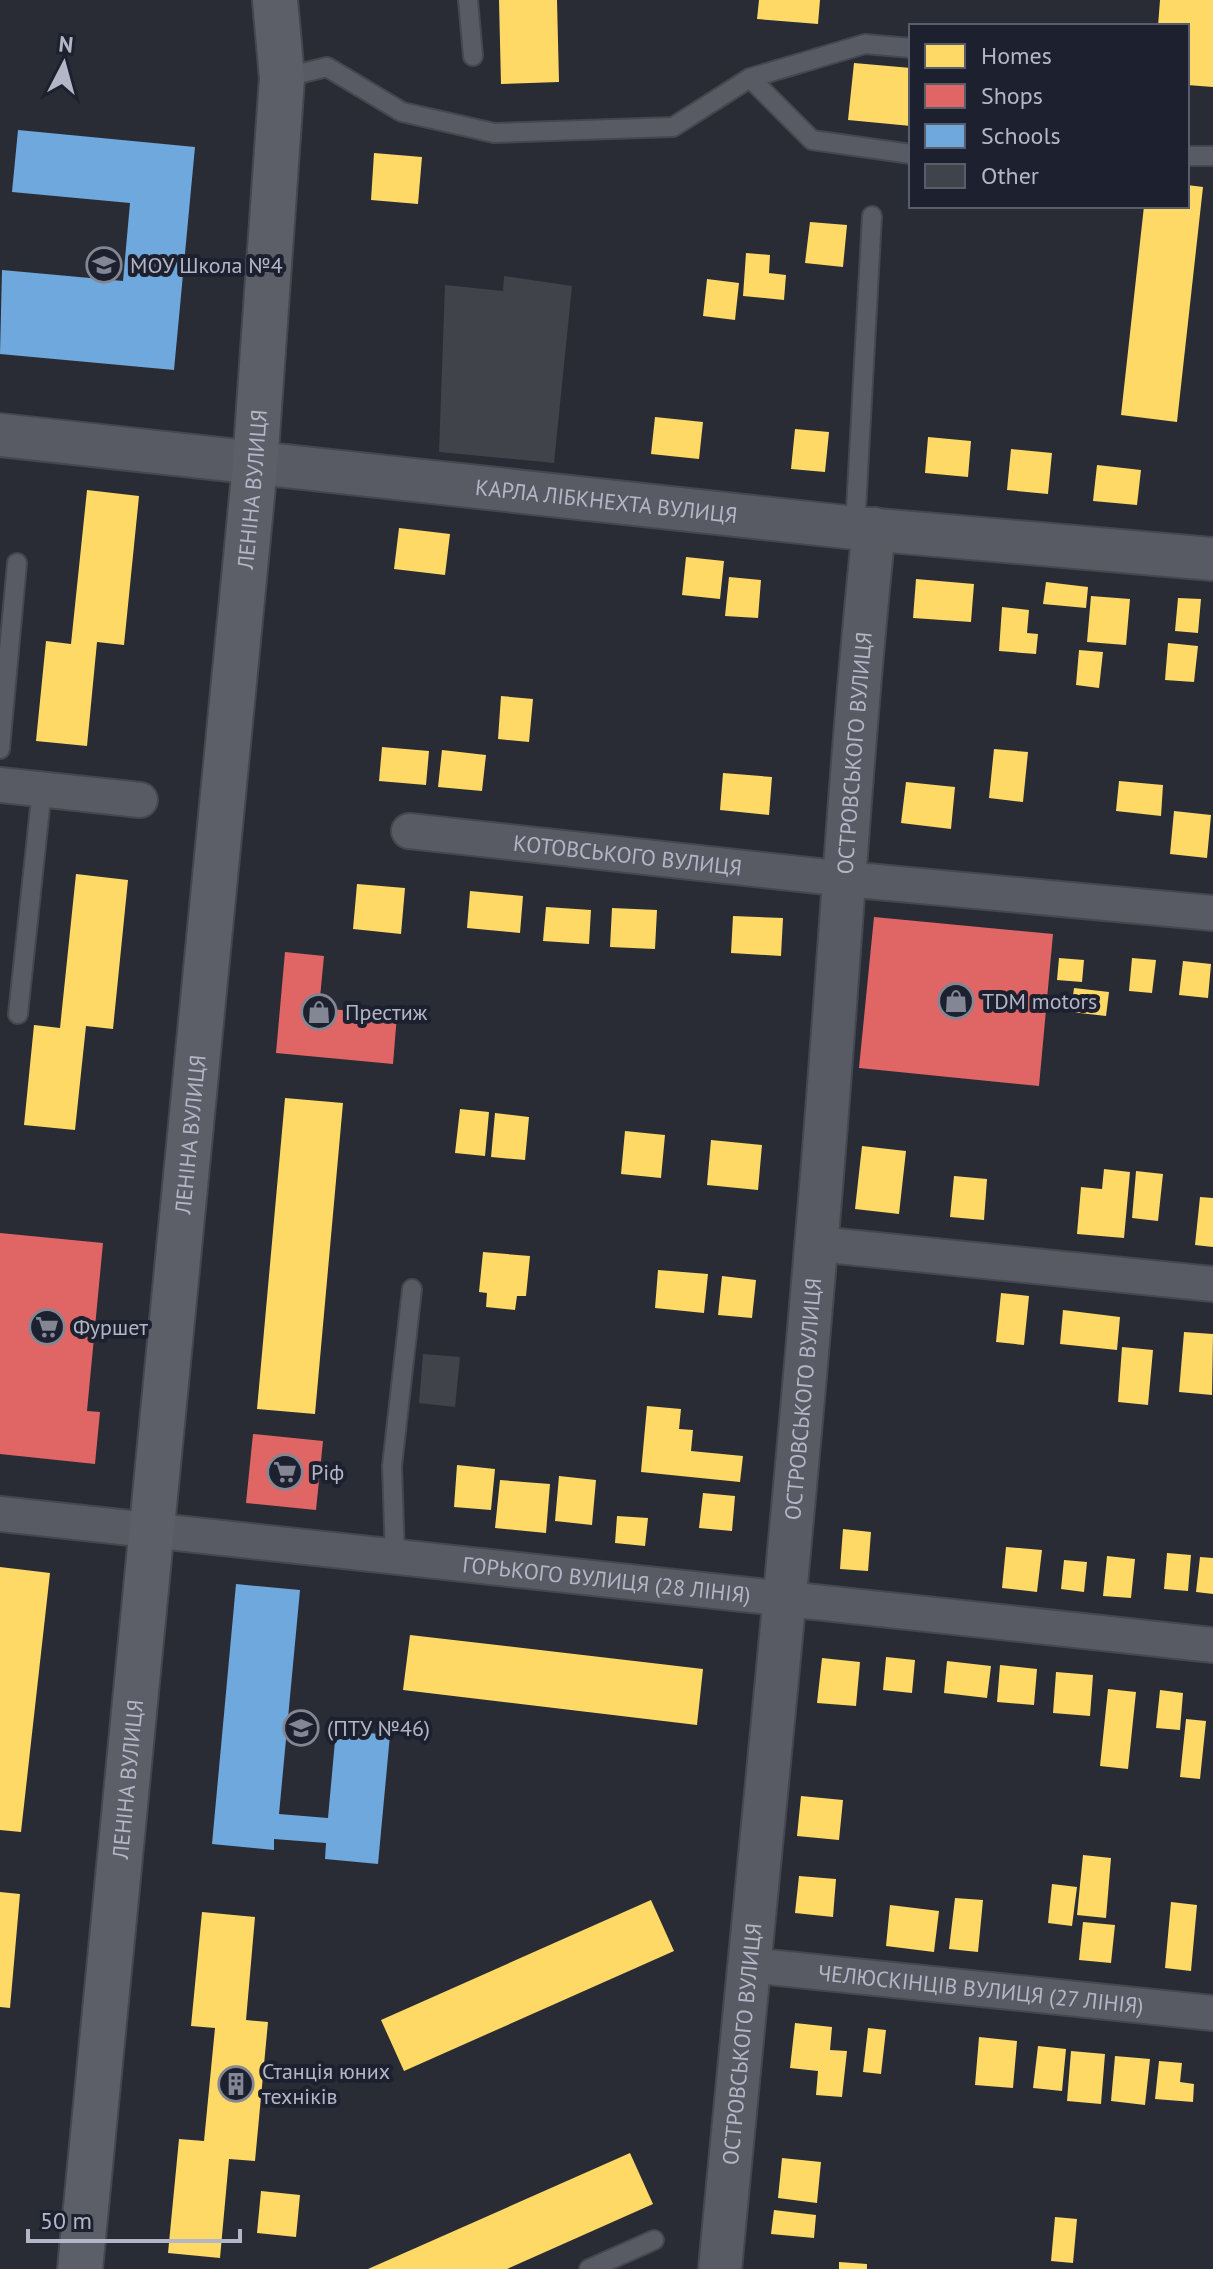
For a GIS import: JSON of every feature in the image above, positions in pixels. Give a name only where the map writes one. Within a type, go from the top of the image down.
[{"type":"main road","name":"ЛЕНІНА ВУЛИЦЯ","points":[[80,2269],[255,465],[282,78],[275,0]]},
{"type":"street","name":"КАРЛА ЛІБКНЕХТА ВУЛИЦЯ","points":[[0,435],[864,529],[1213,559]]},
{"type":"street","name":"ОСТРОВСЬКОГО ВУЛИЦЯ","points":[[720,2269],[817,1244],[859,669],[864,529]]},
{"type":"street","points":[[0,785],[140,800]]},
{"type":"street","name":"КОТОВСЬКОГО ВУЛИЦЯ","points":[[409,831],[845,879],[1213,913]]},
{"type":"street","points":[[817,1244],[1213,1284]]},
{"type":"street","name":"ГОРЬКОГО ВУЛИЦЯ (28 ЛIНIЯ)","points":[[0,1514],[1213,1645]]},
{"type":"street","name":"ЧЕЛЮСКІНЦІВ ВУЛИЦЯ (27 ЛIНIЯ)","points":[[748,1965],[1213,2013]]},
{"type":"lane","points":[[468,0],[473,56]]},
{"type":"lane","points":[[282,78],[327,67],[402,112],[494,133],[673,127],[750,78],[865,44],[909,48]]},
{"type":"lane","points":[[750,78],[812,140],[909,154]]},
{"type":"lane","points":[[1189,156],[1213,156]]},
{"type":"lane","points":[[864,529],[872,216]]},
{"type":"lane","points":[[0,749],[17,563]]},
{"type":"lane","points":[[18,1014],[42,789]]},
{"type":"lane","points":[[395,1557],[392,1466],[412,1289]]},
{"type":"lane","points":[[589,2269],[654,2240]]},
{"type":"building: Homes","points":[[499,0],[557,0],[559,82],[501,84]]},
{"type":"building: Homes","points":[[759,0],[820,0],[818,24],[757,19]]},
{"type":"building: Homes","points":[[1160,0],[1213,0],[1213,87],[1189,85],[1189,24],[1158,24]]},
{"type":"building: Homes","points":[[854,63],[909,68],[909,126],[848,120]]},
{"type":"building: Homes","points":[[374,153],[422,157],[418,204],[371,200]]},
{"type":"building: Homes","points":[[1189,185],[1203,187],[1177,422],[1121,415],[1144,208],[1189,208]]},
{"type":"building: Homes","points":[[810,222],[847,225],[843,267],[805,263]]},
{"type":"building: Homes","points":[[746,253],[770,255],[769,273],[786,275],[784,300],[743,296]]},
{"type":"building: Homes","points":[[707,279],[739,283],[735,320],[703,316]]},
{"type":"building: Homes","points":[[655,417],[703,422],[699,459],[651,454]]},
{"type":"building: Homes","points":[[795,429],[829,432],[825,472],[791,469]]},
{"type":"building: Homes","points":[[928,437],[971,441],[968,477],[925,473]]},
{"type":"building: Homes","points":[[1011,449],[1052,453],[1048,494],[1007,490]]},
{"type":"building: Homes","points":[[1097,465],[1141,470],[1137,505],[1093,501]]},
{"type":"building: Homes","points":[[87,490],[139,496],[124,645],[97,642],[87,746],[36,741],[46,641],[71,644]]},
{"type":"building: Homes","points":[[399,528],[450,534],[445,575],[394,569]]},
{"type":"building: Homes","points":[[686,557],[724,561],[720,599],[682,595]]},
{"type":"building: Homes","points":[[729,577],[761,580],[758,618],[725,616]]},
{"type":"building: Homes","points":[[916,579],[974,584],[971,622],[913,618]]},
{"type":"building: Homes","points":[[1046,582],[1088,587],[1086,608],[1043,604]]},
{"type":"building: Homes","points":[[1091,596],[1130,599],[1126,645],[1087,642]]},
{"type":"building: Homes","points":[[1178,598],[1201,599],[1198,633],[1175,631]]},
{"type":"building: Homes","points":[[1002,607],[1029,610],[1027,633],[1038,634],[1036,654],[999,651]]},
{"type":"building: Homes","points":[[1168,643],[1198,646],[1194,682],[1165,680]]},
{"type":"building: Homes","points":[[1079,650],[1103,652],[1099,688],[1076,685]]},
{"type":"building: Homes","points":[[501,696],[533,699],[529,742],[498,739]]},
{"type":"building: Homes","points":[[382,747],[429,751],[426,785],[379,781]]},
{"type":"building: Homes","points":[[994,749],[1028,752],[1023,802],[989,798]]},
{"type":"building: Homes","points":[[442,750],[486,755],[482,791],[438,787]]},
{"type":"building: Homes","points":[[723,773],[772,777],[769,815],[720,810]]},
{"type":"building: Homes","points":[[1119,781],[1163,785],[1161,816],[1116,811]]},
{"type":"building: Homes","points":[[906,782],[955,787],[951,829],[901,823]]},
{"type":"building: Homes","points":[[1174,811],[1211,815],[1207,858],[1170,854]]},
{"type":"building: Homes","points":[[76,874],[128,880],[113,1029],[86,1026],[75,1130],[24,1125],[34,1025],[60,1028]]},
{"type":"building: Homes","points":[[357,884],[405,888],[401,934],[353,929]]},
{"type":"building: Homes","points":[[470,891],[523,896],[520,933],[467,928]]},
{"type":"building: Homes","points":[[546,907],[591,910],[589,944],[543,941]]},
{"type":"building: Homes","points":[[612,908],[657,910],[655,949],[610,947]]},
{"type":"building: Homes","points":[[733,916],[783,918],[781,956],[731,953]]},
{"type":"building: Homes","points":[[1059,958],[1084,960],[1082,982],[1057,980]]},
{"type":"building: Homes","points":[[1132,958],[1156,960],[1152,993],[1129,991]]},
{"type":"building: Homes","points":[[1183,961],[1211,964],[1208,998],[1179,995]]},
{"type":"building: Homes","points":[[1074,988],[1109,992],[1106,1016],[1071,1012]]},
{"type":"building: Homes","points":[[285,1098],[343,1103],[315,1414],[257,1409]]},
{"type":"building: Homes","points":[[460,1109],[489,1112],[485,1156],[455,1153]]},
{"type":"building: Homes","points":[[495,1113],[529,1117],[525,1160],[491,1157]]},
{"type":"building: Homes","points":[[625,1131],[665,1135],[661,1178],[621,1174]]},
{"type":"building: Homes","points":[[711,1140],[762,1145],[758,1190],[707,1185]]},
{"type":"building: Homes","points":[[862,1146],[906,1151],[899,1214],[855,1209]]},
{"type":"building: Homes","points":[[1104,1169],[1130,1172],[1124,1238],[1077,1234],[1081,1187],[1102,1189]]},
{"type":"building: Homes","points":[[1136,1171],[1163,1174],[1158,1221],[1132,1218]]},
{"type":"building: Homes","points":[[954,1176],[987,1179],[984,1220],[950,1217]]},
{"type":"building: Homes","points":[[1200,1197],[1213,1198],[1213,1247],[1195,1245]]},
{"type":"building: Homes","points":[[483,1252],[530,1256],[526,1296],[517,1296],[515,1310],[486,1307],[487,1293],[479,1292]]},
{"type":"building: Homes","points":[[658,1270],[708,1274],[704,1313],[655,1308]]},
{"type":"building: Homes","points":[[722,1276],[756,1280],[752,1318],[718,1315]]},
{"type":"building: Homes","points":[[1001,1293],[1029,1296],[1024,1345],[996,1342]]},
{"type":"building: Homes","points":[[1063,1310],[1120,1317],[1117,1350],[1060,1344]]},
{"type":"building: Homes","points":[[1184,1332],[1213,1334],[1212,1395],[1179,1392]]},
{"type":"building: Homes","points":[[1122,1347],[1153,1350],[1148,1405],[1118,1402]]},
{"type":"building: Homes","points":[[647,1406],[681,1409],[679,1429],[693,1430],[691,1451],[743,1456],[740,1482],[641,1472]]},
{"type":"building: Homes","points":[[457,1465],[495,1469],[491,1510],[454,1507]]},
{"type":"building: Homes","points":[[559,1476],[596,1480],[592,1525],[555,1521]]},
{"type":"building: Homes","points":[[500,1480],[550,1484],[546,1533],[495,1528]]},
{"type":"building: Homes","points":[[703,1493],[735,1496],[732,1531],[699,1528]]},
{"type":"building: Homes","points":[[617,1516],[648,1518],[645,1546],[615,1543]]},
{"type":"building: Homes","points":[[843,1529],[871,1532],[868,1571],[840,1569]]},
{"type":"building: Homes","points":[[1006,1547],[1042,1550],[1037,1592],[1002,1588]]},
{"type":"building: Homes","points":[[1167,1553],[1191,1555],[1188,1591],[1164,1589]]},
{"type":"building: Homes","points":[[1107,1556],[1135,1559],[1131,1598],[1103,1596]]},
{"type":"building: Homes","points":[[1200,1557],[1213,1558],[1213,1594],[1196,1592]]},
{"type":"building: Homes","points":[[1064,1560],[1087,1562],[1084,1592],[1061,1589]]},
{"type":"building: Homes","points":[[0,1567],[50,1573],[21,1832],[0,1830]]},
{"type":"building: Homes","points":[[410,1635],[703,1669],[697,1725],[403,1690]]},
{"type":"building: Homes","points":[[886,1657],[915,1660],[912,1693],[883,1690]]},
{"type":"building: Homes","points":[[822,1658],[860,1662],[856,1706],[817,1703]]},
{"type":"building: Homes","points":[[947,1661],[991,1666],[987,1698],[944,1693]]},
{"type":"building: Homes","points":[[1000,1665],[1037,1669],[1034,1705],[997,1702]]},
{"type":"building: Homes","points":[[1056,1672],[1093,1675],[1090,1716],[1053,1713]]},
{"type":"building: Homes","points":[[1108,1689],[1136,1692],[1128,1769],[1100,1766]]},
{"type":"building: Homes","points":[[1160,1690],[1183,1693],[1180,1730],[1156,1728]]},
{"type":"building: Homes","points":[[1186,1719],[1206,1721],[1200,1779],[1180,1777]]},
{"type":"building: Homes","points":[[801,1796],[843,1800],[839,1840],[797,1836]]},
{"type":"building: Homes","points":[[1083,1855],[1111,1858],[1106,1918],[1077,1915]]},
{"type":"building: Homes","points":[[799,1876],[836,1879],[833,1917],[795,1913]]},
{"type":"building: Homes","points":[[1052,1884],[1077,1887],[1072,1926],[1048,1923]]},
{"type":"building: Homes","points":[[0,1892],[20,1894],[10,2008],[0,2007]]},
{"type":"building: Homes","points":[[955,1898],[983,1900],[978,1952],[949,1949]]},
{"type":"building: Homes","points":[[651,1900],[674,1951],[404,2071],[381,2020]]},
{"type":"building: Homes","points":[[1171,1902],[1197,1905],[1191,1971],[1165,1968]]},
{"type":"building: Homes","points":[[890,1905],[939,1911],[934,1952],[886,1946]]},
{"type":"building: Homes","name":"Станція юних техніків","points":[[202,1912],[255,1917],[246,2020],[268,2022],[255,2161],[229,2159],[220,2258],[168,2253],[179,2139],[204,2141],[215,2028],[191,2026]]},
{"type":"building: Homes","points":[[1083,1922],[1115,1925],[1111,1963],[1079,1960]]},
{"type":"building: Homes","points":[[795,2023],[832,2027],[830,2050],[847,2051],[842,2097],[816,2095],[818,2071],[790,2068]]},
{"type":"building: Homes","points":[[868,2028],[886,2030],[881,2074],[863,2072]]},
{"type":"building: Homes","points":[[979,2037],[1017,2041],[1013,2088],[975,2085]]},
{"type":"building: Homes","points":[[1038,2046],[1066,2049],[1062,2091],[1033,2088]]},
{"type":"building: Homes","points":[[1071,2051],[1105,2054],[1101,2104],[1067,2101]]},
{"type":"building: Homes","points":[[1115,2056],[1150,2059],[1145,2105],[1111,2101]]},
{"type":"building: Homes","points":[[1159,2061],[1182,2063],[1180,2082],[1194,2084],[1193,2102],[1155,2099]]},
{"type":"building: Homes","points":[[630,2153],[653,2204],[507,2269],[368,2269]]},
{"type":"building: Homes","points":[[782,2158],[821,2162],[817,2203],[778,2198]]},
{"type":"building: Homes","points":[[261,2191],[300,2195],[296,2237],[257,2233]]},
{"type":"building: Homes","points":[[774,2210],[816,2215],[814,2238],[771,2234]]},
{"type":"building: Homes","points":[[1055,2217],[1077,2219],[1073,2263],[1051,2261]]},
{"type":"building: Homes","points":[[839,2262],[867,2264],[867,2269],[839,2269]]},
{"type":"building: Shops","name":"TDM motors","points":[[874,917],[1053,934],[1039,1086],[859,1068]]},
{"type":"building: Shops","name":"Престиж","points":[[285,952],[324,956],[319,1008],[397,1015],[393,1064],[276,1053]]},
{"type":"building: Shops","name":"Фуршет","points":[[0,1233],[103,1243],[87,1411],[100,1412],[95,1464],[0,1454]]},
{"type":"building: Shops","name":"Ріф","points":[[253,1434],[323,1441],[316,1510],[246,1503]]},
{"type":"building: Schools","points":[[18,130],[195,147],[174,370],[0,354],[2,270],[123,281],[130,203],[12,192]]},
{"type":"building: Schools","points":[[236,1584],[300,1590],[279,1814],[328,1818],[336,1730],[390,1735],[378,1864],[325,1859],[326,1843],[274,1839],[274,1850],[212,1844]]},
{"type":"building: Other","points":[[504,276],[572,286],[554,463],[439,452],[445,285],[503,291]]},
{"type":"building: Other","points":[[423,1354],[460,1357],[455,1407],[419,1403]]},
{"type":"place","name":"МОУ Школа №4","points":[[104,265]]},
{"type":"place","name":"TDM motors","points":[[956,1001]]},
{"type":"place","name":"Престиж","points":[[319,1012]]},
{"type":"place","name":"Фуршет","points":[[47,1327]]},
{"type":"place","name":"Ріф","points":[[285,1472]]},
{"type":"place","name":"(ПТУ №46)","points":[[301,1728]]},
{"type":"place","name":"Станція юних техніків","points":[[236,2084]]}]
